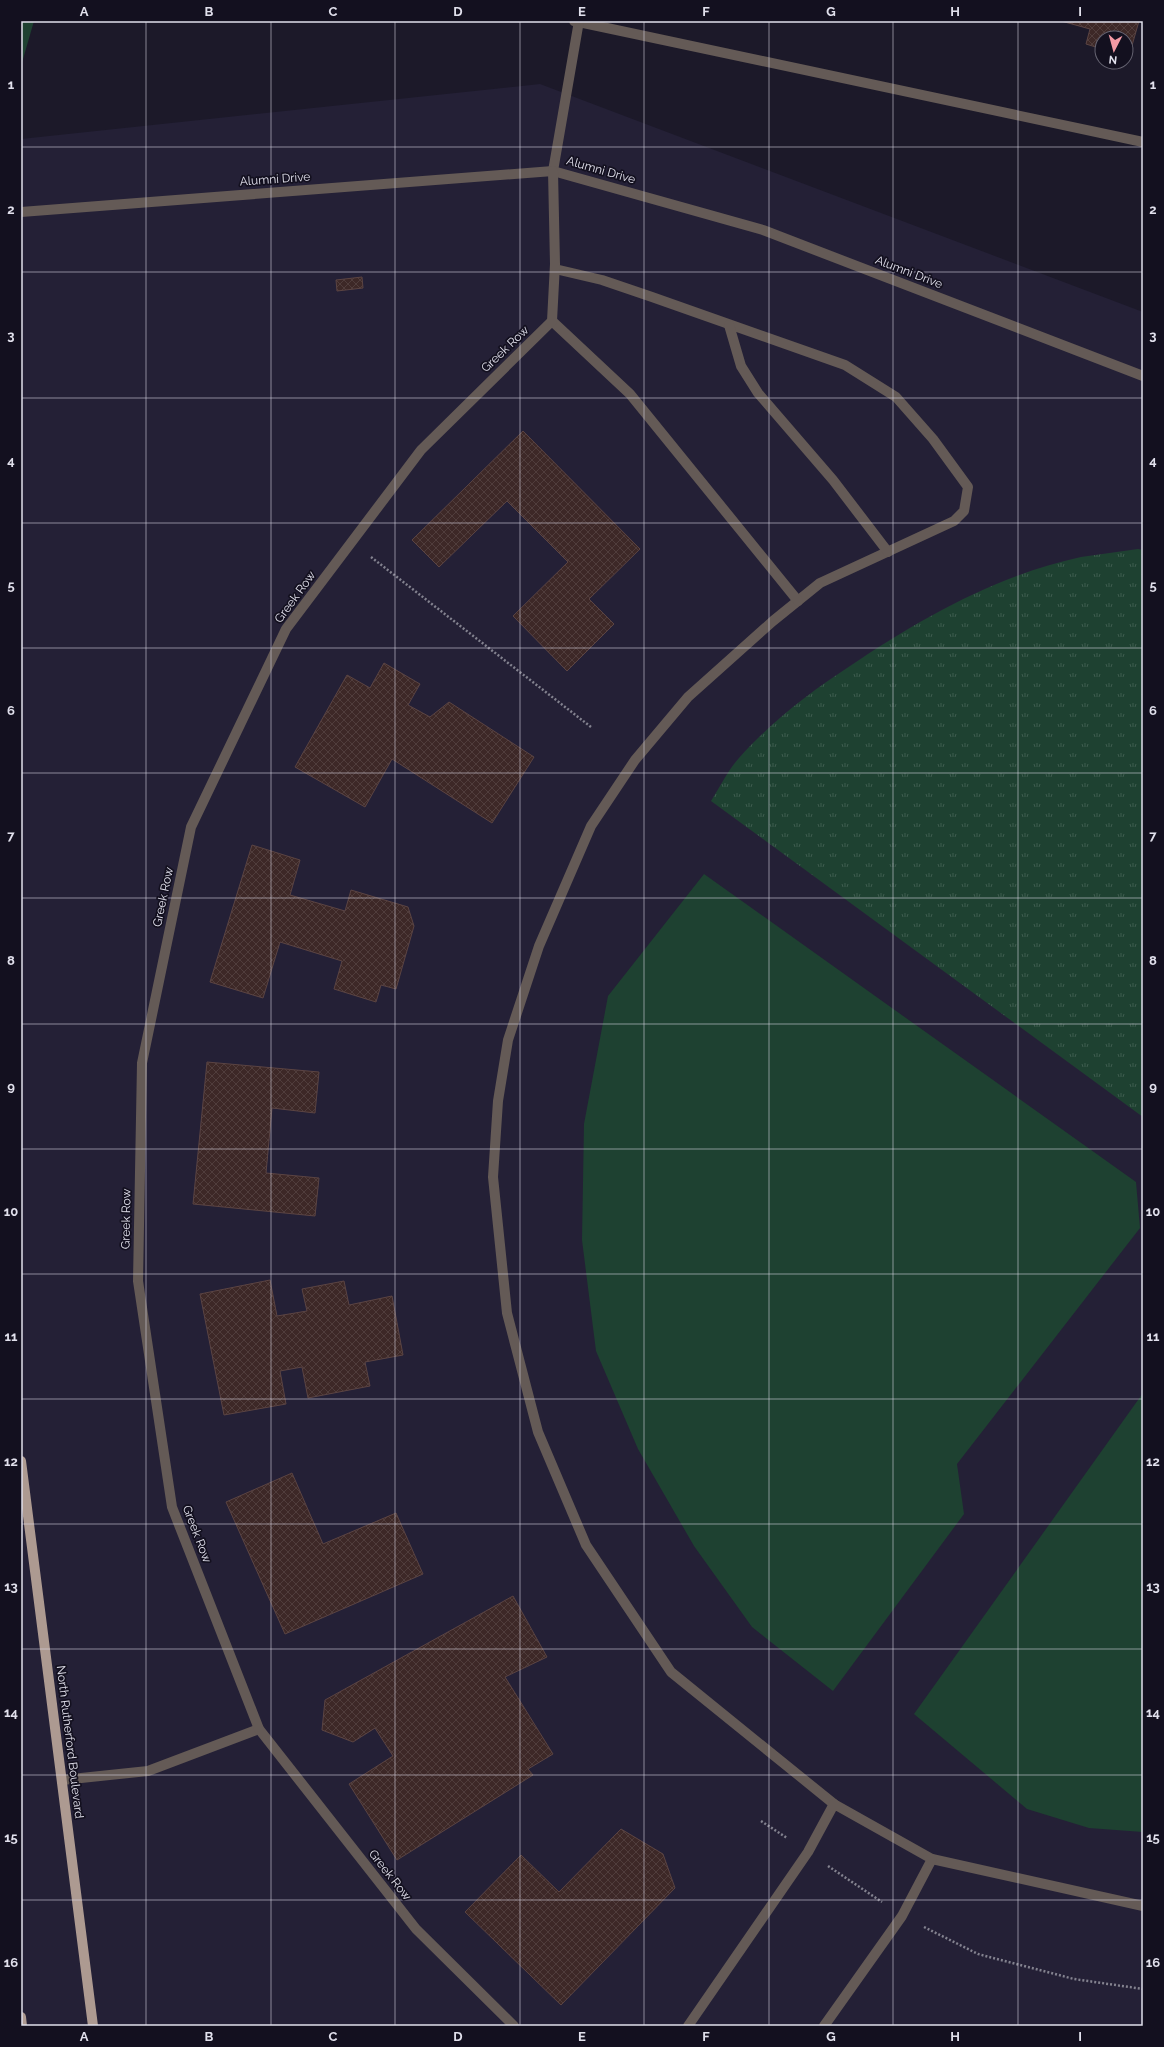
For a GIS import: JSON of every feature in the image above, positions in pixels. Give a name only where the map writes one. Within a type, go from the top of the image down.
[{"type":"main road","name":"North Rutherford Boulevard","points":[[21,1461],[93,2026]]},
{"type":"main road","points":[[21,2017],[22,2026]]},
{"type":"street","points":[[798,601],[630,394],[552,321],[555,269],[553,170],[577,21],[1143,142]]},
{"type":"street","name":"Alumni Drive","points":[[21,212],[553,170],[763,230],[1143,376]]},
{"type":"street","points":[[555,269],[609,282],[845,365],[896,397],[933,439],[968,487],[964,511],[954,522],[820,584],[772,621],[688,697],[635,760],[591,826],[539,946],[508,1040],[498,1101],[493,1177],[507,1313],[538,1432],[586,1545],[671,1672],[834,1804],[932,1859],[1143,1906]]},
{"type":"street","name":"Greek Row","points":[[514,2026],[416,1928],[259,1729],[172,1507],[138,1281],[142,1063],[191,828],[286,629],[421,450],[552,321]]},
{"type":"street","points":[[729,325],[741,366],[758,393],[833,480],[888,552]]},
{"type":"street","points":[[62,1780],[148,1771],[259,1729]]},
{"type":"street","points":[[688,2026],[808,1852],[834,1804]]},
{"type":"street","points":[[824,2026],[902,1916],[932,1859]]},
{"type":"path","points":[[369,555],[591,727]]},
{"type":"path","points":[[761,1821],[902,1916],[978,1954],[1074,1979],[1143,1989]]},
{"type":"shaded area","points":[[540,84],[1143,312],[1143,2026],[21,2026],[21,139]]},
{"type":"green space","points":[[21,21],[34,21],[21,66]]},
{"type":"green space","points":[[1138,549],[1143,550],[1143,1117],[711,801],[735,763],[764,732],[820,686],[904,631],[961,600],[1019,575],[1081,557]]},
{"type":"green space","points":[[704,874],[1136,1182],[1140,1228],[957,1464],[964,1514],[833,1691],[752,1627],[694,1546],[638,1449],[596,1351],[582,1240],[584,1124],[608,996]]},
{"type":"green space","points":[[1143,1393],[1143,1832],[1089,1828],[1027,1809],[914,1714]]},
{"type":"building","points":[[1061,21],[1139,21],[1134,38],[1134,30],[1094,30],[1094,46],[1086,44],[1090,29]]},
{"type":"building","points":[[362,277],[363,288],[337,291],[336,280]]},
{"type":"building","points":[[523,431],[640,549],[589,599],[614,624],[567,671],[513,616],[568,562],[507,501],[439,567],[412,540]]},
{"type":"building","points":[[384,663],[420,684],[408,705],[430,717],[449,702],[534,757],[492,823],[392,759],[365,807],[295,767],[347,675],[370,688]]},
{"type":"building","points":[[252,845],[300,860],[290,895],[345,911],[351,890],[408,907],[414,926],[396,989],[381,985],[376,1002],[334,989],[342,961],[280,942],[263,998],[210,982]]},
{"type":"building","points":[[207,1062],[319,1072],[315,1113],[272,1108],[266,1173],[319,1178],[315,1216],[193,1204]]},
{"type":"building","points":[[270,1280],[277,1316],[307,1311],[302,1289],[344,1281],[349,1305],[392,1296],[403,1355],[365,1362],[370,1386],[308,1398],[302,1367],[280,1371],[286,1404],[224,1415],[200,1294]]},
{"type":"building","points":[[292,1473],[323,1544],[396,1513],[423,1574],[285,1634],[226,1502]]},
{"type":"building","points":[[513,1596],[547,1657],[505,1677],[553,1754],[528,1769],[533,1775],[397,1860],[349,1784],[393,1756],[375,1728],[353,1742],[322,1730],[325,1700]]},
{"type":"building","points":[[621,1829],[663,1854],[675,1888],[561,2005],[465,1912],[521,1855],[559,1892]]}]
